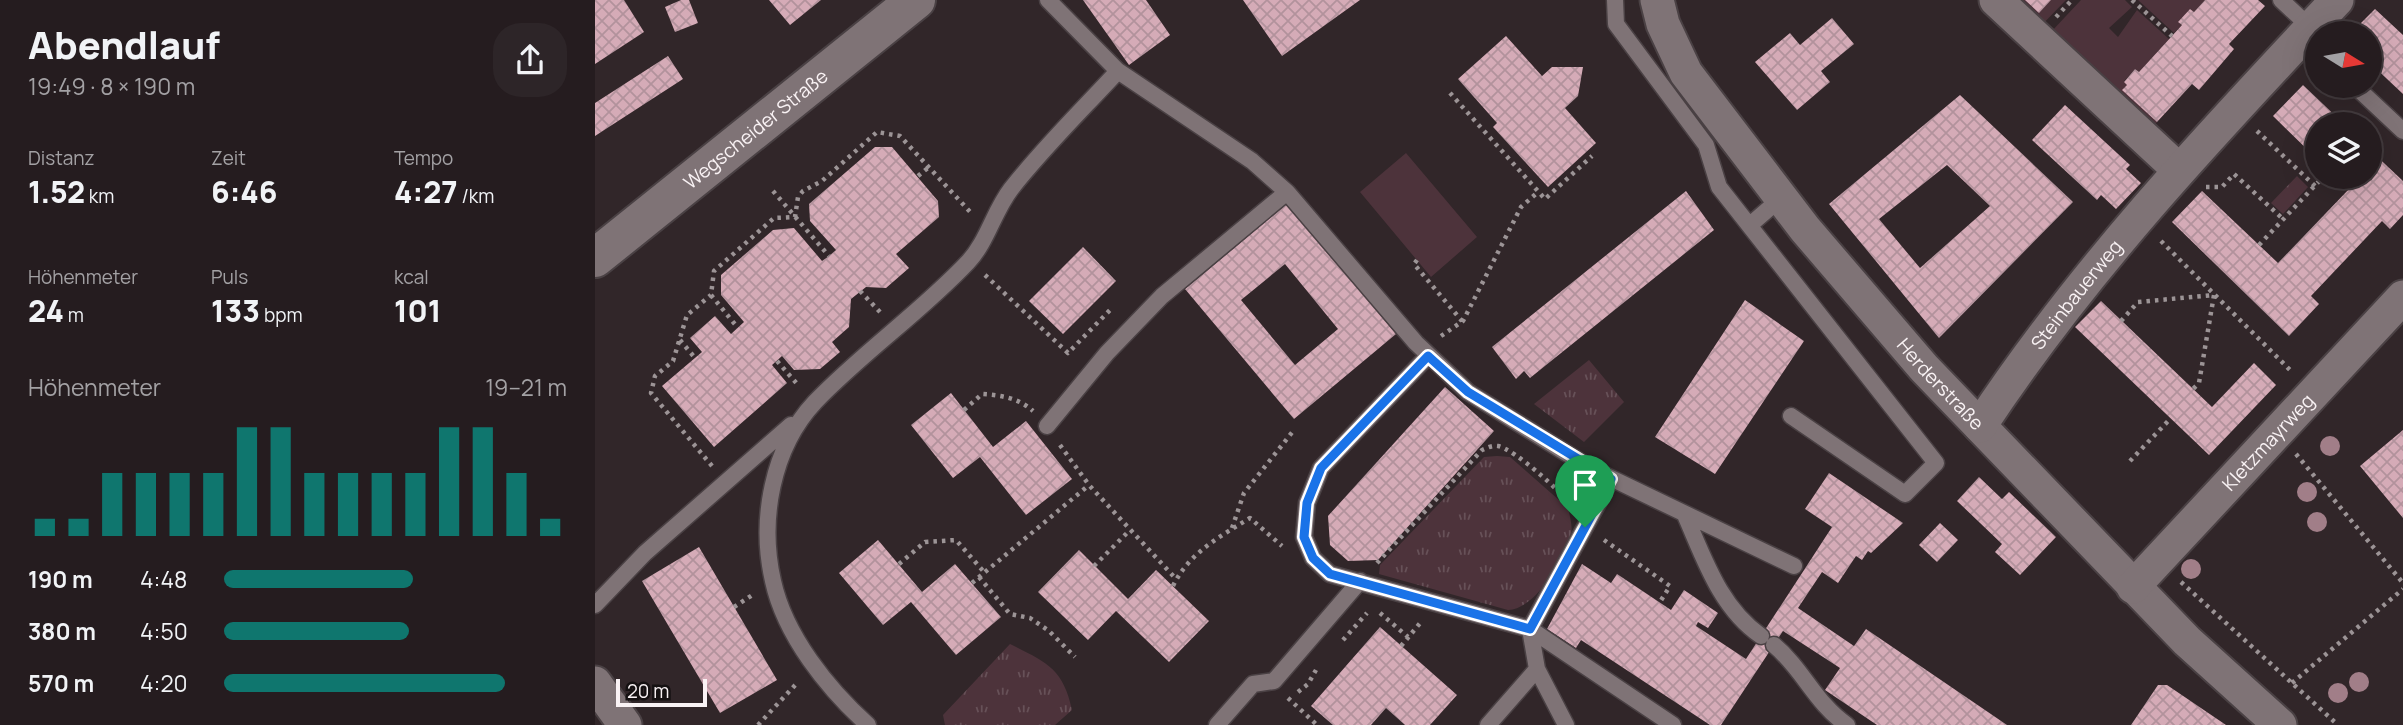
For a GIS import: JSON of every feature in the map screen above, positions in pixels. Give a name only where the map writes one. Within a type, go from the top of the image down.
[{"type":"street","name":"Wegscheider Straße","points":[[595,258],[916,0]]},
{"type":"street","name":"Herderstraße","points":[[1657,0],[1663,24],[1686,73],[1781,198],[1924,368],[2133,587],[2187,641],[2280,725]]},
{"type":"street","points":[[1996,0],[2181,168]]},
{"type":"street","name":"Steinbauerweg","points":[[2322,21],[2337,0]]},
{"type":"street","name":"Steinbauerweg","points":[[1980,426],[2023,363],[2181,168],[2248,95],[2305,43]]},
{"type":"street","name":"Kletzmayrweg","points":[[2133,587],[2403,297]]},
{"type":"street","points":[[595,683],[625,725]]},
{"type":"lane","points":[[1048,0],[1118,71],[1252,160],[1287,192],[1431,359],[1468,392],[1611,479],[1794,566]]},
{"type":"lane","points":[[1615,0],[1616,24],[1706,145],[1715,179],[1936,463],[1905,494],[1791,416]]},
{"type":"lane","points":[[2281,0],[2305,31]]},
{"type":"lane","points":[[595,605],[645,553],[727,484],[970,261],[1009,192],[1118,71]]},
{"type":"lane","points":[[2368,98],[2403,131]]},
{"type":"lane","points":[[1047,426],[1107,353],[1162,296],[1287,192]]},
{"type":"lane","points":[[1749,225],[1781,198]]},
{"type":"lane","points":[[1431,359],[1321,468],[1307,503],[1304,537],[1313,558],[1330,574],[1530,629],[1673,725]]},
{"type":"lane","points":[[814,404],[789,437],[774,480],[767,516],[773,582],[796,638],[813,666],[844,704],[868,725]]},
{"type":"lane","points":[[1566,725],[1537,669],[1530,629],[1611,479]]},
{"type":"lane","points":[[1685,515],[1710,573],[1731,608],[1786,655],[1817,699],[1847,725]]},
{"type":"lane","points":[[1217,725],[1253,684],[1274,681],[1360,581]]},
{"type":"lane","points":[[1488,725],[1537,669]]},
{"type":"path","points":[[2132,0],[2172,36]]},
{"type":"path","points":[[1450,93],[1545,199],[1592,156]]},
{"type":"path","points":[[2248,95],[2270,116],[2257,131],[2305,177]]},
{"type":"path","points":[[795,216],[798,197],[803,191],[822,181],[877,132],[900,136],[987,230]]},
{"type":"path","points":[[918,176],[929,167]]},
{"type":"path","points":[[2181,168],[2206,187],[2222,187],[2234,174],[2283,219]]},
{"type":"path","points":[[2259,245],[2312,189]]},
{"type":"path","points":[[773,191],[829,256]]},
{"type":"path","points":[[1431,359],[1436,339],[1463,321],[1521,207],[1538,191]]},
{"type":"path","points":[[727,484],[651,393],[655,376],[673,361],[687,314],[711,295],[714,271],[775,218],[795,216]]},
{"type":"path","points":[[2138,219],[2313,393]]},
{"type":"path","points":[[1417,260],[1414,264],[1463,321]]},
{"type":"path","points":[[970,261],[1068,353],[1111,309]]},
{"type":"path","points":[[860,292],[894,328]]},
{"type":"path","points":[[711,295],[738,327]]},
{"type":"path","points":[[2121,321],[2138,302],[2214,295]]},
{"type":"path","points":[[2193,389],[2199,383],[2214,295]]},
{"type":"path","points":[[679,340],[695,358]]},
{"type":"path","points":[[777,361],[814,404]]},
{"type":"path","points":[[964,410],[982,394],[1001,395],[1026,405],[1047,426],[1089,485],[1176,579]]},
{"type":"path","points":[[2130,461],[2171,418]]},
{"type":"path","points":[[1231,530],[1244,493],[1294,429]]},
{"type":"path","points":[[2277,432],[2403,583]]},
{"type":"path","points":[[1360,581],[1482,450],[1492,446],[1499,447],[1521,460],[1568,502],[1577,521],[1670,586],[1660,602]]},
{"type":"path","points":[[972,583],[1089,485]]},
{"type":"path","points":[[1173,586],[1182,567],[1250,519],[1289,552]]},
{"type":"path","points":[[1094,566],[1130,530]]},
{"type":"path","points":[[899,564],[925,542],[956,540],[984,572]]},
{"type":"path","points":[[979,577],[1010,614],[1030,618],[1049,631],[1075,657]]},
{"type":"path","points":[[2292,682],[2403,589]]},
{"type":"path","points":[[1401,646],[1419,625]]},
{"type":"path","points":[[758,725],[813,666]]},
{"type":"path","points":[[1274,681],[1317,725]]},
{"type":"green space","points":[[2007,0],[2066,0],[2038,29]]},
{"type":"green space","points":[[2081,0],[2125,0],[2132,7],[2109,28],[2118,37],[2137,10],[2169,39],[2139,72],[2135,69],[2124,81],[2127,85],[2123,89],[2157,122],[2149,131],[2051,32]]},
{"type":"green space","points":[[2138,0],[2205,0],[2194,12],[2190,9],[2178,22],[2182,25],[2174,33]]},
{"type":"green space","points":[[1406,153],[1477,237],[1431,277],[1360,192]]},
{"type":"green space","points":[[2297,176],[2305,184],[2306,189],[2283,214],[2271,203]]},
{"type":"green space","points":[[1589,360],[1624,402],[1584,442],[1534,404]]},
{"type":"green space","points":[[1484,457],[1510,457],[1568,508],[1572,529],[1568,546],[1556,570],[1538,593],[1518,608],[1508,610],[1379,574],[1380,565]]},
{"type":"green space","points":[[1010,644],[1034,656],[1058,675],[1064,684],[1072,710],[1055,725],[945,725],[943,715]]},
{"type":"building","points":[[595,0],[624,0],[644,32],[595,64]]},
{"type":"building","points":[[681,0],[689,0],[698,23],[675,32],[665,7]]},
{"type":"building","points":[[769,0],[821,0],[790,25]]},
{"type":"building","points":[[1083,0],[1146,0],[1170,35],[1129,65]]},
{"type":"building","points":[[1243,0],[1360,0],[1282,56]]},
{"type":"building","points":[[2025,0],[2051,0],[2039,13]]},
{"type":"building","points":[[2205,0],[2258,0],[2265,6],[2229,44],[2234,49],[2199,90],[2192,84],[2157,122],[2122,90],[2127,85],[2124,82],[2135,69],[2139,72],[2182,25],[2178,22],[2190,9],[2194,12]]},
{"type":"building","points":[[2375,9],[2403,35],[2403,94],[2382,74],[2382,21],[2363,21]]},
{"type":"building","points":[[1832,18],[1854,44],[1821,71],[1830,82],[1797,110],[1755,62],[1790,33],[1800,45]]},
{"type":"building","points":[[1506,36],[1542,76],[1552,67],[1583,67],[1578,96],[1565,108],[1596,143],[1548,187],[1493,127],[1497,123],[1458,79]]},
{"type":"building","points":[[668,56],[683,79],[595,136],[595,103]]},
{"type":"building","points":[[2303,85],[2305,98],[2317,98],[2331,112],[2305,112],[2305,147],[2273,116]]},
{"type":"building","points":[[1960,95],[2073,202],[1939,338],[1829,204]],"holes":[[[1947,165],[1990,206],[1920,268],[1879,219]]]},
{"type":"building","points":[[2065,105],[2130,165],[2126,169],[2141,183],[2116,209],[2101,195],[2097,200],[2032,140]]},
{"type":"building","points":[[875,147],[892,147],[938,201],[939,217],[896,254],[909,268],[886,288],[866,287],[851,299],[849,327],[832,342],[840,352],[820,369],[794,370],[782,356],[772,365],[787,383],[714,447],[662,386],[702,352],[690,338],[715,316],[731,334],[744,322],[721,295],[721,275],[773,230],[794,228],[822,261],[829,256],[836,250],[810,221],[809,204]]},
{"type":"building","points":[[2382,161],[2403,181],[2403,215],[2390,229],[2382,221],[2311,296],[2319,304],[2289,336],[2172,222],[2202,191],[2278,263],[2349,189],[2382,189]]},
{"type":"building","points":[[1686,191],[1714,230],[1530,378],[1524,371],[1516,379],[1492,347]]},
{"type":"building","points":[[1288,203],[1396,334],[1294,419],[1185,289]],"holes":[[[1285,264],[1338,329],[1295,365],[1241,300]]]},
{"type":"building","points":[[1083,247],[1116,281],[1063,334],[1029,301]]},
{"type":"building","points":[[1745,300],[1804,341],[1715,474],[1655,437]]},
{"type":"building","points":[[2101,301],[2212,407],[2254,363],[2276,385],[2209,455],[2075,327]]},
{"type":"building","points":[[1445,387],[1494,431],[1378,560],[1348,561],[1330,545],[1328,516]]},
{"type":"building","points":[[951,393],[993,447],[1026,421],[1072,479],[1026,515],[980,457],[953,478],[911,425]]},
{"type":"building","points":[[2403,430],[2403,518],[2360,466]]},
{"type":"building","points":[[1829,473],[1903,523],[1871,553],[1868,551],[1862,560],[1856,556],[1838,583],[1822,572],[1798,608],[1854,646],[1866,629],[2007,725],[1877,725],[1825,690],[1840,668],[1783,631],[1721,725],[1710,725],[1581,640],[1576,648],[1547,629],[1582,564],[1611,583],[1617,574],[1671,610],[1684,590],[1718,613],[1708,628],[1698,622],[1696,626],[1746,659],[1832,527],[1805,509]]},
{"type":"building","points":[[1979,477],[2002,499],[2009,492],[2056,537],[2020,575],[1995,552],[2002,544],[1957,501]]},
{"type":"building","points":[[1940,523],[1958,540],[1937,562],[1919,545]]},
{"type":"building","points":[[878,540],[922,592],[955,564],[1001,617],[956,655],[911,602],[883,625],[839,573]]},
{"type":"building","points":[[699,547],[777,680],[720,713],[642,581]]},
{"type":"building","points":[[1079,550],[1128,599],[1156,570],[1209,621],[1169,662],[1116,611],[1088,640],[1038,592]]},
{"type":"building","points":[[1380,627],[1457,695],[1430,725],[1405,725],[1386,708],[1371,725],[1333,725],[1311,706]]},
{"type":"building","points":[[2158,685],[2167,685],[2226,725],[2131,725]]},
{"type":"route","points":[[1428,356],[1468,392],[1611,479],[1585,527],[1530,629],[1330,574],[1313,558],[1304,537],[1307,503],[1321,468],[1428,356]]}]
